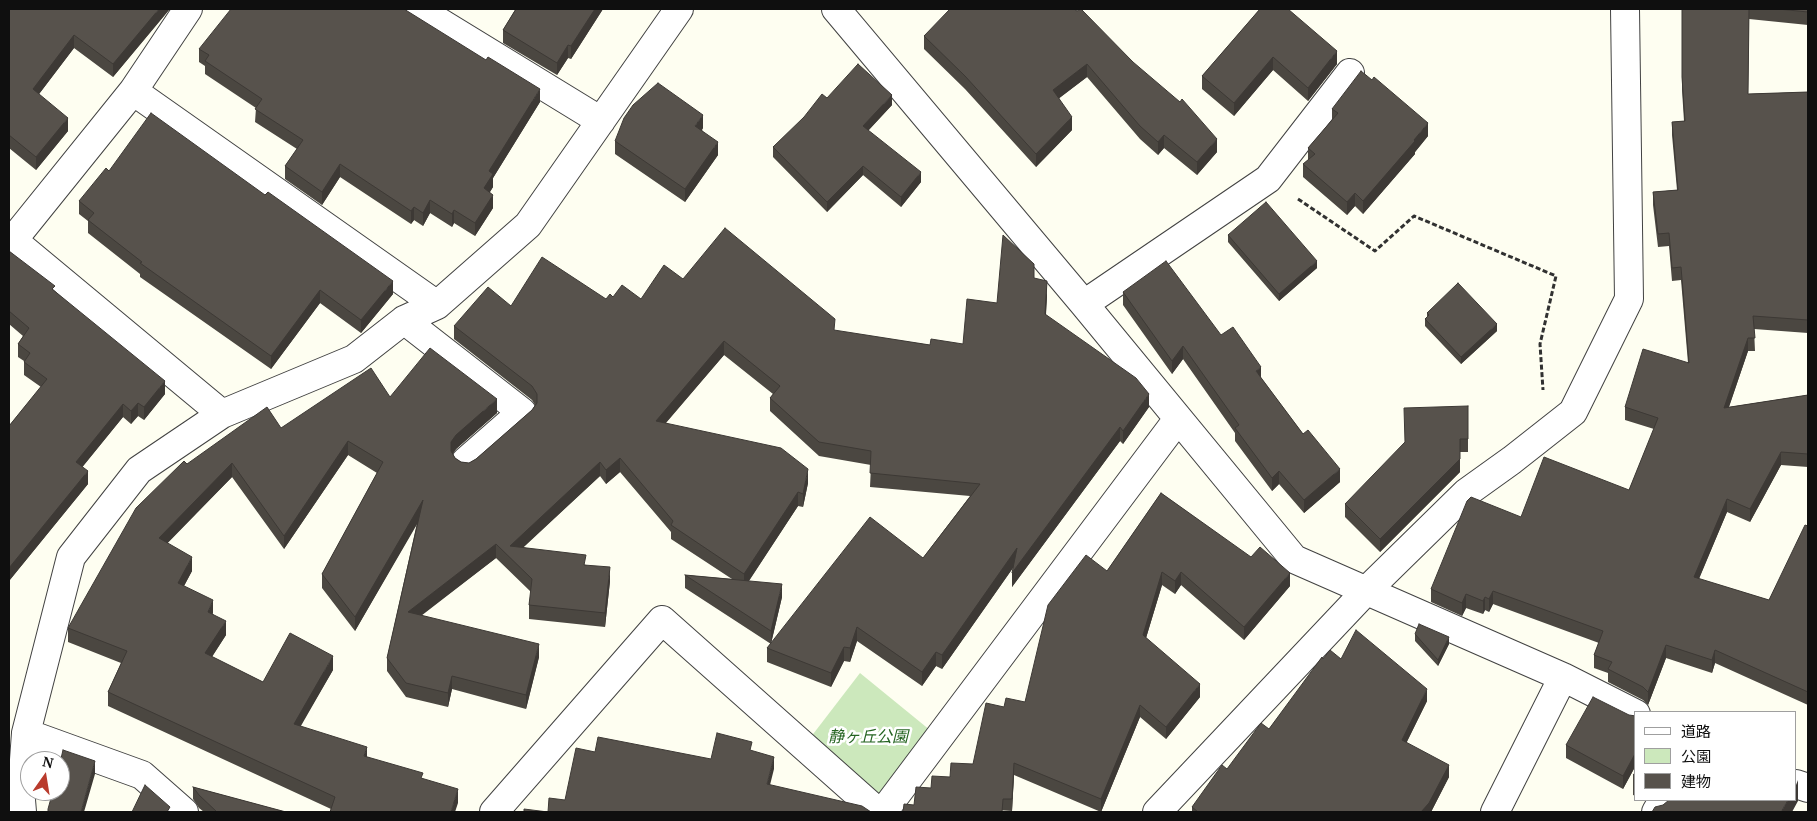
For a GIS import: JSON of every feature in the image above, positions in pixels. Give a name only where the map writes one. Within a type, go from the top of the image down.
[{"type":"street","points":[[188,9],[133,91],[10,240],[222,414]]},
{"type":"street","points":[[418,9],[601,121]]},
{"type":"street","points":[[17,800],[26,733],[71,557],[139,470],[222,414],[354,358],[404,320],[437,305],[528,225],[679,9]]},
{"type":"street","points":[[836,9],[1084,304],[1294,559],[1563,677],[1634,713]]},
{"type":"street","points":[[1157,812],[1366,591],[1466,493],[1573,412],[1629,299],[1625,9]]},
{"type":"street","points":[[1084,304],[1268,179],[1350,73]]},
{"type":"street","points":[[133,91],[437,305]]},
{"type":"street","points":[[404,320],[522,412],[466,461]]},
{"type":"street","points":[[883,812],[1178,419]]},
{"type":"street","points":[[494,812],[662,620],[878,812]]},
{"type":"street","points":[[1495,812],[1563,677]]},
{"type":"street","points":[[26,733],[142,775],[184,812]]},
{"type":"street","points":[[1656,812],[1662,801]]},
{"type":"path","points":[[1268,179],[1375,251],[1414,216],[1556,276],[1540,344],[1543,394]]},
{"type":"green space","name":"静ヶ丘公園","points":[[860,673],[936,735],[881,808],[807,742]]},
{"type":"building","points":[[9,9],[159,9],[113,64],[74,35],[33,89],[68,118],[36,157],[9,135]]},
{"type":"building","points":[[231,9],[404,9],[486,60],[488,57],[540,89],[489,171],[493,174],[484,188],[493,195],[475,223],[454,210],[452,214],[430,200],[423,213],[414,207],[411,211],[340,164],[322,192],[285,166],[303,140],[255,109],[262,99],[205,61],[209,55],[199,49]]},
{"type":"building","points":[[516,9],[595,9],[571,46],[568,45],[557,63],[503,30]]},
{"type":"building","points":[[950,9],[1074,9],[1077,11],[1081,9],[1133,62],[1180,102],[1182,99],[1217,139],[1197,162],[1164,135],[1158,142],[1140,126],[1087,64],[1053,90],[1072,117],[1036,154],[965,76],[924,36]]},
{"type":"building","points":[[1260,9],[1288,9],[1337,51],[1308,88],[1273,57],[1234,103],[1202,76]]},
{"type":"building","points":[[1682,9],[1749,9],[1748,94],[1808,92],[1808,320],[1753,316],[1755,338],[1748,338],[1724,408],[1808,395],[1808,454],[1781,452],[1750,509],[1727,499],[1694,577],[1769,600],[1805,525],[1808,526],[1808,692],[1715,650],[1712,660],[1666,645],[1648,692],[1643,687],[1608,669],[1612,662],[1594,655],[1603,631],[1493,591],[1489,599],[1485,597],[1483,601],[1466,594],[1462,603],[1431,589],[1467,501],[1471,497],[1521,517],[1544,457],[1629,490],[1658,418],[1625,407],[1643,349],[1689,363],[1681,267],[1672,268],[1669,233],[1658,234],[1653,192],[1678,190],[1672,122],[1685,121],[1682,77]]},
{"type":"building","points":[[1778,9],[1808,9],[1808,12]]},
{"type":"building","points":[[858,64],[892,95],[863,126],[921,172],[901,197],[863,166],[827,202],[773,147],[804,117],[822,94],[827,98]]},
{"type":"building","points":[[1361,71],[1372,80],[1374,77],[1428,123],[1415,141],[1363,201],[1355,193],[1347,202],[1303,164],[1315,154],[1308,148],[1338,113],[1332,109]]},
{"type":"building","points":[[658,83],[703,115],[695,126],[718,142],[685,189],[615,141],[624,118],[633,105]]},
{"type":"building","points":[[151,113],[265,195],[268,192],[393,281],[361,320],[320,290],[271,356],[140,263],[142,262],[88,220],[94,213],[79,201],[106,168],[109,171]]},
{"type":"building","points":[[1266,202],[1317,261],[1279,294],[1228,235]]},
{"type":"building","points":[[725,228],[835,319],[834,330],[930,345],[931,339],[963,344],[967,299],[997,303],[1003,235],[1034,264],[1034,278],[1047,281],[1045,314],[1136,378],[1149,394],[1123,431],[1120,427],[1012,573],[1017,548],[942,655],[936,652],[922,672],[857,627],[850,648],[844,647],[831,673],[767,648],[870,517],[923,558],[980,484],[870,473],[871,451],[819,442],[770,398],[780,386],[724,341],[656,421],[781,448],[808,469],[803,494],[798,492],[744,574],[671,525],[673,521],[620,458],[606,470],[600,462],[510,546],[586,555],[584,565],[610,567],[605,613],[529,605],[532,579],[496,544],[408,612],[539,644],[526,695],[452,676],[448,693],[406,683],[387,658],[423,500],[355,617],[322,574],[383,462],[348,441],[284,536],[232,463],[159,538],[192,557],[178,583],[213,600],[208,612],[226,621],[205,653],[263,682],[290,633],[333,656],[294,724],[367,747],[364,756],[423,773],[421,778],[458,789],[451,812],[330,812],[335,797],[108,692],[127,651],[68,628],[136,508],[184,461],[187,464],[267,407],[281,428],[371,368],[390,397],[430,348],[497,399],[456,435],[451,442],[451,451],[455,458],[461,462],[469,463],[532,410],[537,403],[537,394],[532,386],[454,326],[488,287],[511,306],[542,257],[606,299],[610,294],[613,297],[622,285],[641,299],[664,265],[683,279]]},
{"type":"building","points":[[9,251],[55,286],[52,289],[165,381],[144,407],[138,403],[131,411],[123,404],[76,462],[88,471],[9,568],[9,426],[47,379],[24,362],[30,353],[18,344],[29,328],[9,311]]},
{"type":"building","points":[[1166,261],[1221,335],[1233,327],[1261,367],[1256,371],[1303,434],[1308,430],[1340,469],[1304,500],[1279,471],[1272,478],[1235,428],[1239,425],[1183,346],[1172,361],[1123,292]]},
{"type":"building","points":[[1458,283],[1497,324],[1461,357],[1425,319],[1429,315],[1427,313]]},
{"type":"building","points":[[1468,406],[1468,439],[1460,439],[1460,459],[1380,539],[1345,504],[1405,442],[1404,408]]},
{"type":"building","points":[[1161,493],[1251,557],[1260,547],[1290,573],[1244,627],[1181,572],[1175,581],[1162,572],[1143,635],[1200,684],[1166,727],[1140,705],[1101,799],[1014,763],[1012,799],[1003,799],[1002,812],[903,812],[904,804],[914,805],[916,787],[931,788],[932,776],[950,777],[951,763],[973,764],[986,703],[1004,707],[1006,698],[1025,702],[1048,605],[1086,555],[1107,571]]},
{"type":"building","points":[[685,575],[782,584],[771,631]]},
{"type":"building","points":[[1419,624],[1449,637],[1438,660],[1415,634]]},
{"type":"building","points":[[1356,630],[1427,689],[1402,740],[1449,765],[1429,803],[1421,812],[1198,812],[1192,807],[1222,765],[1227,769],[1261,723],[1269,729],[1322,657],[1323,659],[1330,650],[1341,659]]},
{"type":"building","points":[[1593,697],[1634,716],[1634,756],[1623,776],[1566,745]]},
{"type":"building","points":[[717,733],[752,742],[750,750],[774,757],[767,784],[862,806],[871,812],[548,812],[549,798],[565,800],[576,748],[595,752],[598,737],[711,759]]},
{"type":"building","points":[[70,752],[95,761],[81,812],[48,812],[50,801],[70,801]]},
{"type":"building","points":[[145,785],[170,807],[167,812],[132,812]]},
{"type":"building","points":[[193,787],[286,812],[217,812]]},
{"type":"building","points":[[1668,801],[1787,801],[1781,812],[1652,812],[1655,807],[1663,805]]},
{"type":"building","points":[[524,809],[548,812],[524,812]]}]
